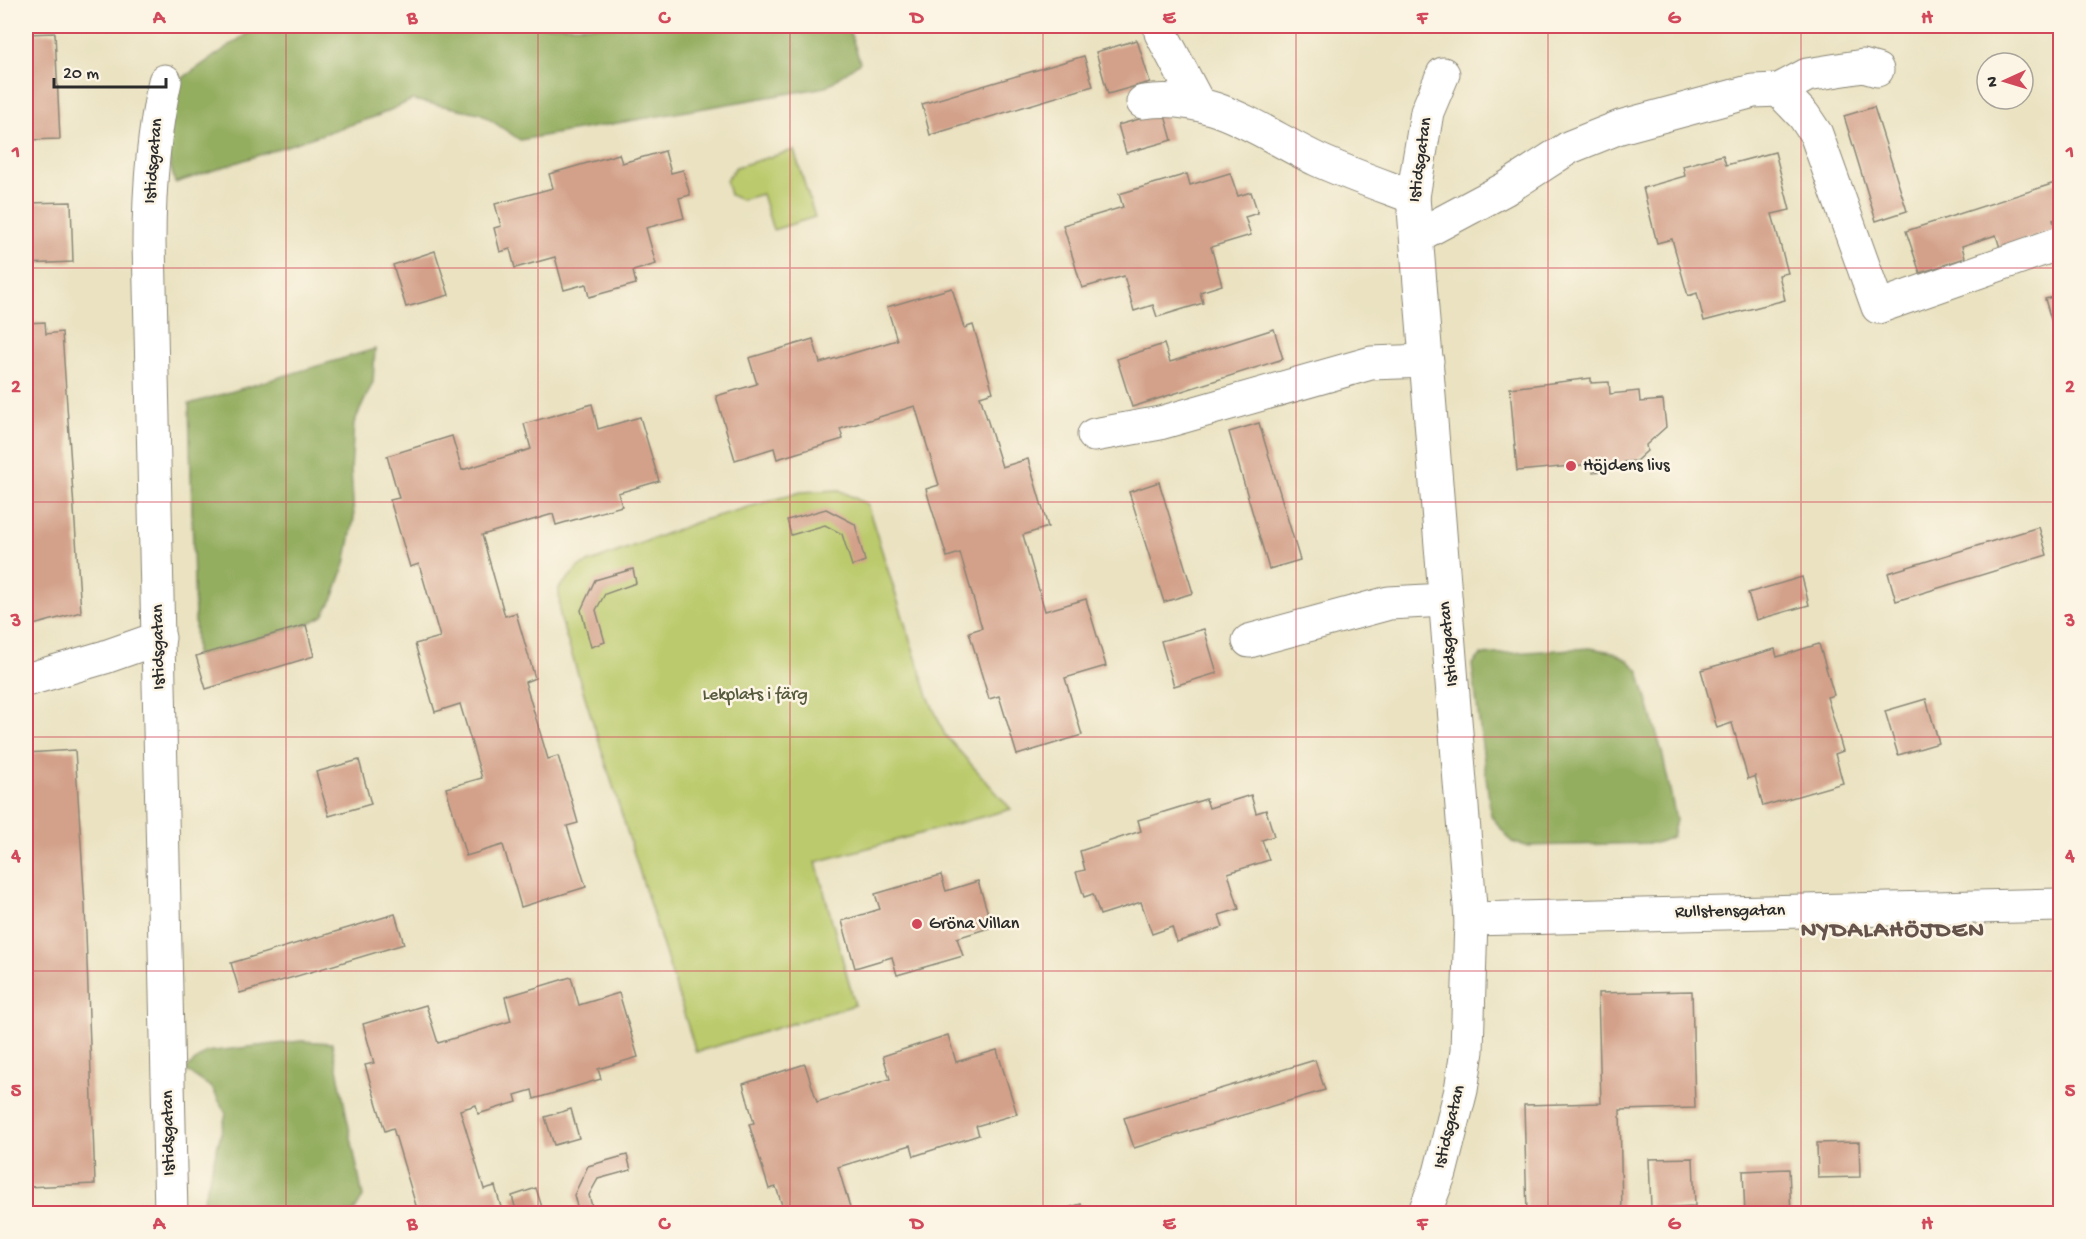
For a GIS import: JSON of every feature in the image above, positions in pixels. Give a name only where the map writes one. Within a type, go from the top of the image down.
[{"type":"street","points":[[1161,33],[1198,103]]},
{"type":"street","points":[[1417,236],[1484,201],[1570,147],[1592,138],[1753,91],[1779,90],[1807,75],[1863,66],[1877,70]]},
{"type":"street","name":"Istidsgatan","points":[[1424,1214],[1440,1173],[1461,1090],[1467,1051],[1471,919],[1413,197],[1427,112],[1443,74]]},
{"type":"street","name":"Istidsgatan","points":[[165,81],[155,127],[149,189],[171,1214]]},
{"type":"street","points":[[1779,90],[1804,116],[1816,134],[1878,307],[2061,243]]},
{"type":"street","points":[[1143,102],[1167,98],[1226,111],[1337,168],[1413,197]]},
{"type":"street","points":[[1094,435],[1160,423],[1371,363],[1426,361]]},
{"type":"street","points":[[1249,641],[1389,603],[1445,600]]},
{"type":"street","points":[[26,680],[105,657],[159,638]]},
{"type":"street","name":"Rullstensgatan","points":[[1471,919],[2061,905]]},
{"type":"green space","points":[[258,26],[848,26],[860,62],[826,87],[520,140],[480,113],[412,100],[377,116],[175,183],[165,144],[177,82]]},
{"type":"green space","points":[[794,150],[815,217],[773,230],[762,194],[741,200],[730,195],[726,180],[736,167]]},
{"type":"green space","points":[[375,349],[373,382],[354,423],[351,470],[354,518],[345,564],[334,596],[323,616],[306,625],[196,656],[189,404]]},
{"type":"green space","name":"Lekplats i färg","points":[[839,490],[867,504],[928,696],[945,735],[1011,809],[816,862],[855,1005],[696,1052],[560,617],[559,588],[580,566],[700,521],[801,492]]},
{"type":"green space","points":[[1590,648],[1613,652],[1629,661],[1639,671],[1662,752],[1676,820],[1672,837],[1656,843],[1525,846],[1512,842],[1491,816],[1472,665],[1481,655]]},
{"type":"green space","points":[[301,1041],[332,1043],[363,1197],[353,1213],[200,1213],[226,1114],[212,1088],[185,1070],[206,1052]]},
{"type":"building","points":[[55,33],[60,139],[26,140],[26,34]]},
{"type":"building","points":[[1137,40],[1150,82],[1108,94],[1096,52]]},
{"type":"building","points":[[1084,56],[1093,86],[930,135],[922,104]]},
{"type":"building","points":[[1874,107],[1907,211],[1876,221],[1844,116]]},
{"type":"building","points":[[1164,112],[1172,140],[1126,153],[1118,125]]},
{"type":"building","points":[[665,151],[671,173],[683,170],[690,195],[679,198],[684,218],[646,228],[656,264],[633,271],[636,284],[589,297],[586,284],[564,290],[555,257],[515,268],[510,249],[500,252],[494,228],[501,226],[495,204],[553,188],[549,174],[619,154],[622,163]]},
{"type":"building","points":[[1775,152],[1790,210],[1772,214],[1788,273],[1779,275],[1785,300],[1704,321],[1697,293],[1688,296],[1672,239],[1657,243],[1643,188],[1685,176],[1683,166],[1723,155],[1726,165]]},
{"type":"building","points":[[1230,173],[1238,196],[1251,192],[1258,213],[1245,217],[1251,235],[1211,247],[1222,285],[1200,292],[1203,303],[1157,317],[1153,305],[1134,311],[1124,276],[1082,288],[1063,225],[1123,207],[1119,194],[1187,174],[1190,185]]},
{"type":"building","points":[[2058,182],[2060,217],[2053,220],[2056,230],[2000,248],[1996,235],[1962,246],[1965,258],[1920,273],[1906,231]]},
{"type":"building","points":[[71,202],[73,262],[26,264],[26,203]]},
{"type":"building","points":[[435,251],[449,295],[406,307],[393,265]]},
{"type":"building","points":[[952,288],[964,328],[973,325],[993,392],[980,396],[1002,467],[1028,459],[1048,527],[1023,535],[1045,611],[1086,599],[1106,666],[1065,678],[1082,735],[1017,755],[999,696],[989,699],[969,632],[982,628],[960,553],[947,557],[930,503],[926,489],[939,485],[915,406],[840,429],[843,439],[777,459],[774,448],[735,460],[716,396],[757,384],[749,358],[813,339],[820,363],[897,340],[887,307]]},
{"type":"building","points":[[2060,295],[2060,351],[2045,299]]},
{"type":"building","points":[[45,322],[46,334],[62,332],[81,612],[26,627],[26,323]]},
{"type":"building","points":[[1274,329],[1283,359],[1132,407],[1117,359],[1164,344],[1170,362]]},
{"type":"building","points":[[1591,378],[1591,383],[1609,382],[1610,394],[1639,391],[1640,402],[1663,400],[1666,427],[1646,445],[1647,451],[1636,461],[1624,462],[1625,469],[1593,472],[1593,464],[1517,471],[1510,388]]},
{"type":"building","points":[[592,404],[598,429],[640,417],[659,481],[618,493],[622,506],[556,525],[553,514],[482,535],[505,616],[516,613],[535,678],[525,682],[548,759],[558,756],[568,788],[578,823],[567,826],[586,887],[521,907],[503,845],[466,856],[446,788],[482,778],[460,704],[435,712],[415,644],[440,637],[419,564],[410,567],[390,500],[399,498],[387,456],[452,436],[462,470],[531,449],[524,424]]},
{"type":"building","points":[[1259,423],[1300,560],[1269,569],[1229,432]]},
{"type":"building","points":[[1159,482],[1193,593],[1164,602],[1129,492]]},
{"type":"building","points":[[826,509],[855,524],[865,561],[852,566],[842,534],[825,525],[791,535],[787,520]]},
{"type":"building","points":[[2039,527],[2047,555],[1896,601],[1888,573]]},
{"type":"building","points":[[633,569],[636,583],[605,594],[596,610],[605,642],[591,647],[581,610],[595,580]]},
{"type":"building","points":[[1802,577],[1809,605],[1756,620],[1748,593]]},
{"type":"building","points":[[306,625],[314,656],[206,689],[196,656]]},
{"type":"building","points":[[1204,629],[1217,673],[1174,686],[1161,641]]},
{"type":"building","points":[[1819,644],[1834,695],[1827,697],[1843,751],[1835,754],[1843,783],[1763,806],[1755,776],[1748,779],[1732,723],[1717,728],[1701,670],[1775,649],[1777,657]]},
{"type":"building","points":[[1926,699],[1939,743],[1898,755],[1885,711]]},
{"type":"building","points":[[75,750],[85,906],[95,1184],[26,1187],[26,753]]},
{"type":"building","points":[[359,760],[371,804],[329,816],[316,772]]},
{"type":"building","points":[[1251,795],[1256,813],[1266,810],[1274,836],[1262,840],[1269,860],[1228,873],[1239,909],[1219,915],[1223,927],[1177,942],[1172,927],[1152,934],[1141,902],[1100,915],[1093,894],[1084,897],[1076,872],[1085,870],[1080,851],[1141,831],[1138,820],[1206,799],[1209,808]]},
{"type":"building","name":"Gröna Villan","points":[[941,875],[946,891],[978,881],[992,927],[957,938],[963,956],[897,975],[892,957],[855,968],[842,921],[880,909],[875,894]]},
{"type":"building","points":[[395,914],[404,944],[240,993],[231,963]]},
{"type":"building","points":[[571,977],[579,1005],[619,993],[638,1057],[598,1069],[601,1079],[534,1099],[532,1090],[515,1095],[517,1102],[478,1114],[476,1105],[460,1110],[484,1189],[495,1186],[503,1214],[404,1214],[417,1209],[393,1128],[385,1131],[365,1065],[374,1063],[363,1024],[426,1005],[438,1043],[511,1021],[505,997]]},
{"type":"building","points":[[1692,991],[1695,1108],[1620,1110],[1622,1214],[1527,1214],[1524,1105],[1601,1103],[1598,993]]},
{"type":"building","points":[[948,1035],[956,1062],[997,1050],[1017,1114],[976,1126],[979,1135],[914,1156],[911,1145],[838,1167],[852,1214],[785,1214],[776,1187],[769,1189],[749,1124],[754,1123],[743,1084],[805,1064],[817,1102],[890,1079],[883,1056]]},
{"type":"building","points":[[1315,1060],[1325,1090],[1134,1148],[1124,1118]]},
{"type":"building","points":[[571,1109],[579,1138],[554,1145],[545,1117]]},
{"type":"building","points":[[1859,1142],[1860,1177],[1818,1178],[1817,1143]]},
{"type":"building","points":[[627,1155],[631,1170],[598,1179],[589,1195],[594,1214],[579,1214],[574,1195],[588,1166]]},
{"type":"building","points":[[1693,1158],[1695,1206],[1651,1208],[1649,1159]]},
{"type":"building","points":[[1789,1169],[1791,1214],[1745,1214],[1743,1171]]},
{"type":"building","points":[[536,1188],[544,1214],[517,1214],[512,1196]]},
{"type":"building","points":[[1081,1204],[1084,1214],[1051,1214],[1051,1213]]},
{"type":"building","points":[[1005,1209],[1007,1214],[993,1214],[993,1213]]},
{"type":"place","name":"Höjdens livs","points":[[1571,466]]},
{"type":"place","name":"Gröna Villan","points":[[917,924]]},
{"type":"district","name":"NYDALAHÖJDEN","points":[[1893,931]]}]
